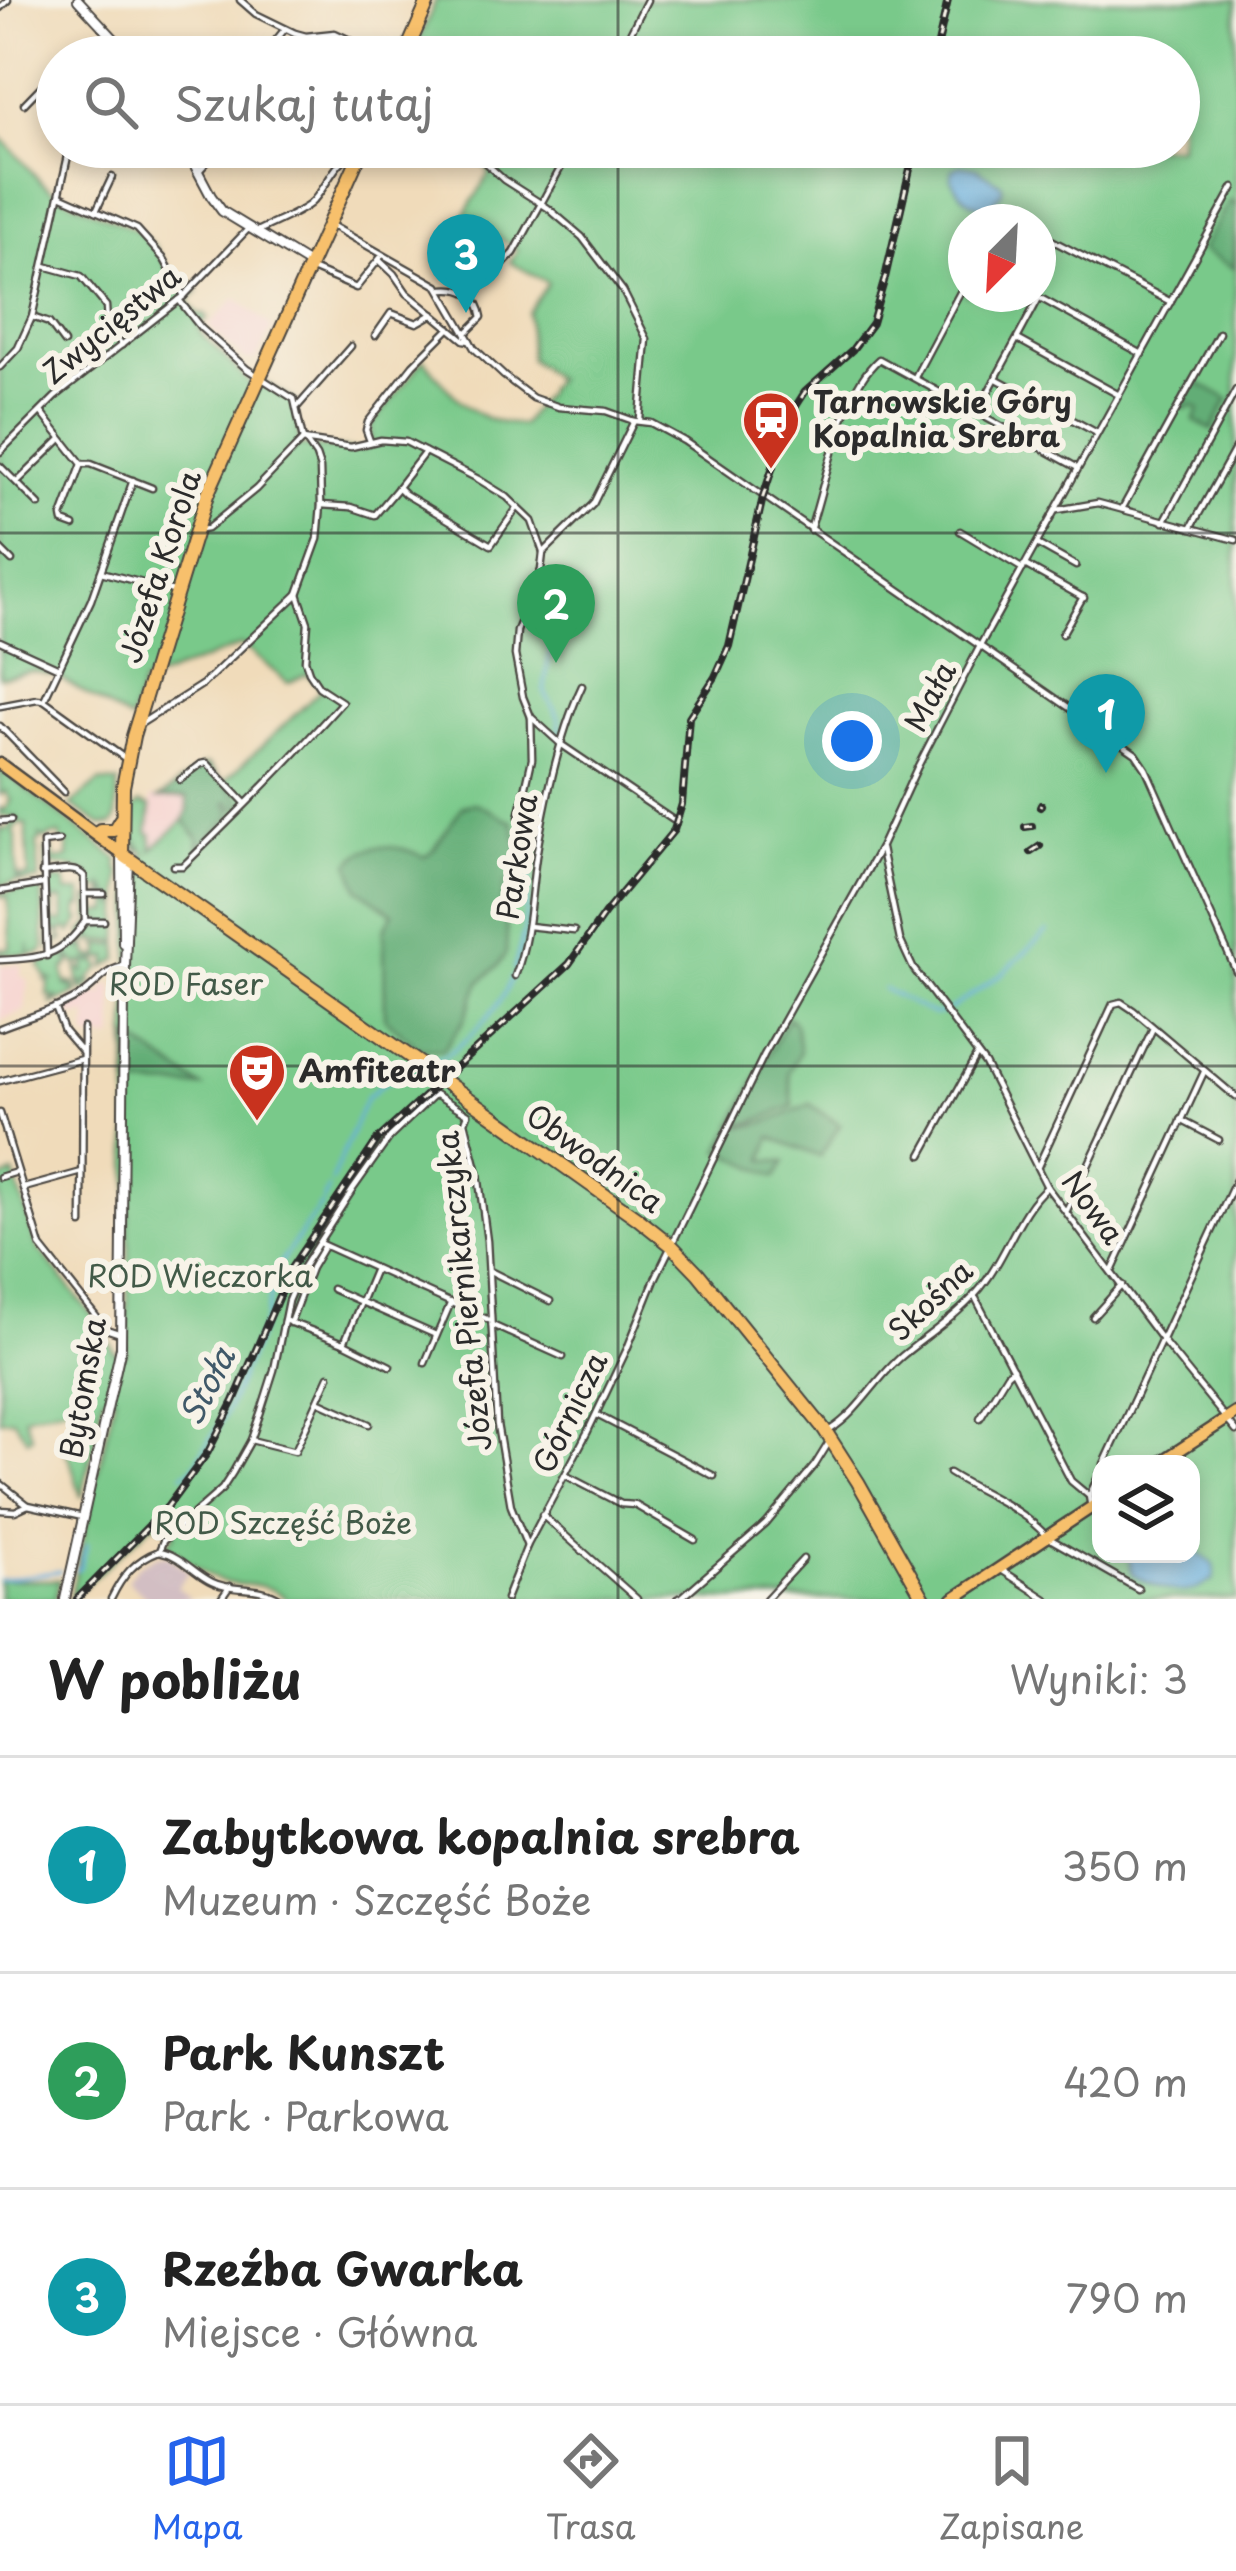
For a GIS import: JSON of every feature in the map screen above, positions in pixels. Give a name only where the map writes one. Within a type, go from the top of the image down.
[{"type":"highway","points":[[413,36],[429,0]]},
{"type":"highway","points":[[312,267],[354,168]]},
{"type":"highway","name":"Józefa Korola","points":[[126,852],[123,787],[136,722],[196,529],[259,377],[312,267]]},
{"type":"highway","name":"Józefa Korola","points":[[126,852],[127,778]]},
{"type":"highway","points":[[100,830],[114,830],[122,814]]},
{"type":"highway","name":"Obwodnica","points":[[126,852],[671,1245],[832,1440],[931,1598]]},
{"type":"highway","name":"Obwodnica","points":[[126,852],[198,899],[243,937]]},
{"type":"main road","name":"Obwodnica","points":[[0,764],[126,852]]},
{"type":"main road","name":"Obwodnica","points":[[18,776],[126,852]]},
{"type":"main road","points":[[1172,1455],[1232,1416]]},
{"type":"main road","points":[[952,1599],[1092,1503]]},
{"type":"street","points":[[0,8],[8,0]]},
{"type":"street","points":[[78,0],[111,36]]},
{"type":"street","points":[[240,0],[285,29],[306,36],[341,36]]},
{"type":"street","points":[[629,36],[647,0]]},
{"type":"street","points":[[279,36],[285,29]]},
{"type":"street","points":[[24,104],[36,92]]},
{"type":"street","points":[[0,367],[18,348],[32,317],[66,168]]},
{"type":"street","points":[[196,168],[219,207],[312,267],[356,288],[381,257]]},
{"type":"street","points":[[198,172],[202,168]]},
{"type":"street","name":"Zwycięstwa","points":[[0,452],[55,398],[182,298],[252,230],[306,207],[337,168]]},
{"type":"street","points":[[491,168],[592,247],[623,291],[648,346],[637,421],[593,504],[543,553]]},
{"type":"street","points":[[473,295],[514,253],[561,168]]},
{"type":"street","points":[[96,211],[112,177]]},
{"type":"street","name":"Mała","points":[[671,1245],[764,1055],[881,846],[981,647],[1234,187]]},
{"type":"street","points":[[60,195],[137,229],[164,259],[201,328],[259,377],[290,395],[321,477],[318,538],[298,594],[202,684],[144,722],[136,722]]},
{"type":"street","points":[[329,224],[442,290],[470,341],[532,398],[651,423],[684,441],[1136,754],[1236,971]]},
{"type":"street","points":[[1056,242],[1171,302]]},
{"type":"street","points":[[381,257],[407,293],[470,341]]},
{"type":"street","points":[[43,265],[81,276],[106,306],[107,324],[122,345]]},
{"type":"street","points":[[400,284],[412,271]]},
{"type":"street","points":[[442,290],[473,295],[482,317],[466,333]]},
{"type":"street","points":[[1056,307],[1142,354]]},
{"type":"street","points":[[915,377],[950,312]]},
{"type":"street","points":[[979,411],[1029,312]]},
{"type":"street","points":[[375,336],[391,313],[417,323],[433,314]]},
{"type":"street","points":[[32,317],[49,323],[64,343]]},
{"type":"street","points":[[370,441],[368,422],[413,364],[450,328]]},
{"type":"street","points":[[1122,509],[1219,333]]},
{"type":"street","points":[[1016,339],[1119,395]]},
{"type":"street","points":[[298,406],[350,346]]},
{"type":"street","points":[[810,530],[844,413],[878,359],[1078,467]]},
{"type":"street","points":[[995,378],[1097,433]]},
{"type":"street","points":[[1163,522],[1236,390]]},
{"type":"street","points":[[41,412],[82,464]]},
{"type":"street","points":[[17,482],[62,438]]},
{"type":"street","points":[[196,529],[207,529],[242,501],[305,441]]},
{"type":"street","points":[[305,441],[351,447],[370,441],[406,442],[478,479],[532,521],[544,560],[517,632],[518,677],[531,717],[532,759],[519,817]]},
{"type":"street","points":[[316,456],[322,444]]},
{"type":"street","points":[[1191,528],[1236,447]]},
{"type":"street","points":[[321,505],[375,515],[424,452]]},
{"type":"street","points":[[82,464],[152,488]]},
{"type":"street","points":[[74,526],[62,517],[82,464]]},
{"type":"street","points":[[0,466],[40,505]]},
{"type":"street","points":[[44,700],[91,600],[132,482]]},
{"type":"street","points":[[398,487],[491,545],[518,506]]},
{"type":"street","points":[[1057,510],[1088,503],[1236,540]]},
{"type":"street","points":[[960,531],[1083,598],[1062,634]]},
{"type":"street","points":[[1037,544],[1076,566]]},
{"type":"street","points":[[0,549],[12,561]]},
{"type":"street","points":[[101,572],[177,592]]},
{"type":"street","points":[[174,866],[183,866],[342,701],[319,687],[309,672],[305,660],[308,623],[298,594]]},
{"type":"street","points":[[0,641],[59,668]]},
{"type":"street","name":"Parkowa","points":[[515,976],[562,745],[582,686]]},
{"type":"street","points":[[0,706],[44,700],[129,758]]},
{"type":"street","points":[[531,717],[562,745],[674,820]]},
{"type":"street","points":[[0,726],[64,792]]},
{"type":"street","points":[[180,780],[207,764],[245,803]]},
{"type":"street","points":[[0,821],[10,820]]},
{"type":"street","points":[[47,956],[43,843],[59,841]]},
{"type":"street","points":[[881,846],[900,940],[913,968],[977,1055],[1037,1168]]},
{"type":"street","name":"Bytomska","points":[[125,966],[126,852]]},
{"type":"street","name":"Bytomska","points":[[65,1599],[122,1333],[126,852]]},
{"type":"street","points":[[0,960],[47,956],[86,921],[85,876],[76,870],[42,873]]},
{"type":"street","points":[[129,884],[137,873],[148,872]]},
{"type":"street","points":[[0,890],[43,884]]},
{"type":"street","points":[[86,894],[104,894]]},
{"type":"street","points":[[44,902],[53,902]]},
{"type":"street","points":[[86,921],[104,921]]},
{"type":"street","points":[[528,926],[574,931]]},
{"type":"street","points":[[0,1028],[86,992],[111,969],[125,966]]},
{"type":"street","name":"Nowa","points":[[1153,1028],[1121,1002],[1113,1004],[1037,1168],[1162,1340],[1232,1416],[1236,1431]]},
{"type":"street","points":[[55,1006],[64,1031],[82,1056]]},
{"type":"street","points":[[82,1224],[83,1028]]},
{"type":"street","points":[[1067,1210],[1153,1028],[1236,1097]]},
{"type":"street","points":[[922,1155],[977,1055]]},
{"type":"street","points":[[0,1081],[82,1056]]},
{"type":"street","points":[[1112,1271],[1204,1072]]},
{"type":"street","name":"Józefa Piernikarczyka","points":[[321,1245],[346,1198],[390,1136],[435,1094],[469,1114],[465,1122],[478,1173],[489,1270],[500,1442],[511,1506],[527,1546]]},
{"type":"street","points":[[0,1113],[41,1247],[106,1329],[122,1333]]},
{"type":"street","points":[[1181,1120],[1219,1140]]},
{"type":"street","points":[[0,1177],[17,1172]]},
{"type":"street","points":[[22,1189],[82,1172]]},
{"type":"street","points":[[1109,1455],[1236,1180]]},
{"type":"street","name":"Skośna","points":[[682,1598],[766,1525],[901,1357],[974,1294],[1047,1186]]},
{"type":"street","points":[[159,1551],[163,1541],[221,1489],[250,1440],[274,1370],[296,1281],[321,1245],[563,1357]]},
{"type":"street","name":"Górnicza","points":[[506,1599],[671,1245]]},
{"type":"street","points":[[344,1343],[375,1268]]},
{"type":"street","points":[[489,1270],[550,1301]]},
{"type":"street","name":"Nowa","points":[[1093,1317],[1122,1285]]},
{"type":"street","points":[[332,1289],[436,1335]]},
{"type":"street","points":[[974,1294],[1073,1485],[1092,1500]]},
{"type":"street","points":[[424,1363],[451,1302]]},
{"type":"street","points":[[287,1322],[390,1366]]},
{"type":"street","points":[[980,1418],[1013,1369]]},
{"type":"street","points":[[250,1440],[295,1451],[329,1376]]},
{"type":"street","points":[[318,1401],[369,1424]]},
{"type":"street","points":[[596,1414],[714,1475]]},
{"type":"street","name":"Skośna","points":[[820,1456],[832,1440]]},
{"type":"street","points":[[949,1473],[1138,1589]]},
{"type":"street","points":[[565,1475],[621,1504],[635,1505],[695,1540]]},
{"type":"street","points":[[0,1483],[28,1504],[83,1517]]},
{"type":"street","points":[[0,1510],[28,1504]]},
{"type":"street","points":[[542,1515],[637,1599]]},
{"type":"street","points":[[111,1599],[125,1574],[159,1551],[171,1553],[212,1582],[265,1590],[281,1599]]},
{"type":"street","points":[[766,1599],[803,1559]]},
{"type":"street","points":[[998,1568],[1046,1599]]},
{"type":"street","points":[[221,1599],[230,1586]]},
{"type":"shaded area","points":[[236,298],[272,327],[256,359],[246,360],[208,326]]},
{"type":"shaded area","points":[[151,797],[187,797],[191,827],[151,854],[148,818]]},
{"type":"shaded area","points":[[21,964],[21,977],[28,979],[25,1010],[0,1020],[0,965]]},
{"type":"shaded area","points":[[113,985],[114,1039],[87,1038],[87,1015],[62,1016],[62,1008],[92,994],[105,997],[102,986]]},
{"type":"shaded area","points":[[159,1555],[169,1556],[189,1572],[177,1587],[190,1599],[148,1599],[127,1580],[138,1566]]},
{"type":"green space","points":[[436,0],[1236,0],[1236,1599],[287,1599],[263,1587],[223,1582],[209,1575],[165,1546],[176,1533],[154,1523],[70,1599],[115,1396],[103,1397],[97,1425],[84,1427],[77,1403],[24,1416],[32,1437],[27,1439],[13,1419],[0,1420],[0,1179],[14,1174],[37,1247],[103,1329],[115,1353],[126,1355],[132,862],[146,854],[135,839],[140,853],[132,842],[134,808],[141,803],[151,807],[148,833],[152,850],[322,689],[307,674],[288,683],[242,645],[142,684],[130,721],[57,676],[32,671],[0,677],[0,136],[42,183],[136,230],[155,247],[186,297],[198,292],[190,305],[208,318],[197,321],[202,334],[252,385],[266,383],[295,401],[300,446],[363,450],[371,446],[371,426],[424,359],[465,405],[505,423],[522,425],[555,379],[530,359],[528,313],[548,283],[510,262],[518,249],[463,218],[490,172],[486,168],[1200,168],[1200,36],[421,36]]},
{"type":"green space","points":[[1230,200],[1236,207],[1234,268],[1202,250]]},
{"type":"green space","points":[[1195,381],[1228,399],[1212,430],[1194,421],[1199,409],[1182,406]]},
{"type":"green space","points":[[204,765],[241,804],[235,809],[230,801],[226,803],[231,816],[199,848],[198,838],[184,820],[187,797],[159,798]]},
{"type":"green space","points":[[0,769],[118,859],[121,872],[119,959],[106,967],[109,957],[86,962],[99,963],[101,968],[84,991],[80,986],[89,982],[79,983],[78,967],[85,972],[85,963],[76,964],[66,952],[82,943],[78,949],[87,945],[89,957],[101,956],[101,946],[96,945],[116,945],[117,941],[97,941],[92,936],[94,941],[83,941],[81,933],[90,924],[104,927],[104,920],[89,919],[89,898],[104,897],[90,900],[97,913],[110,911],[108,899],[119,904],[103,884],[109,897],[103,889],[91,889],[90,876],[82,871],[51,866],[46,872],[46,849],[52,848],[54,860],[68,858],[68,844],[62,843],[60,834],[47,840],[40,836],[39,880],[20,882],[19,874],[29,876],[26,824],[19,824],[13,833],[17,881],[0,886],[0,824],[6,830],[12,825],[9,822],[19,820],[16,816],[0,817],[0,808],[5,810],[11,799],[7,791],[0,795]]},
{"type":"green space","points":[[99,782],[118,783],[112,825],[101,825],[71,805]]},
{"type":"green space","points":[[476,803],[513,822],[522,860],[519,872],[505,884],[501,907],[506,953],[480,982],[464,1021],[443,1050],[419,1048],[385,1018],[384,930],[393,913],[359,889],[350,864],[365,851],[384,847],[424,857],[463,806]]},
{"type":"green space","points":[[65,880],[67,892],[82,892],[81,920],[71,933],[66,928],[60,934],[54,930],[54,941],[64,939],[50,949],[49,903],[53,903],[54,922],[64,922],[63,900],[49,900],[47,881]]},
{"type":"green space","points":[[37,887],[42,892],[42,952],[30,955],[29,944],[29,955],[0,954],[0,946],[10,948],[8,897],[0,893]]},
{"type":"green space","points":[[64,954],[71,963],[64,969],[65,982],[76,984],[65,985],[78,989],[71,995],[79,992],[51,1005],[60,999],[50,1002],[56,997],[48,996],[46,981],[52,980],[39,964]]},
{"type":"green space","points":[[788,1017],[795,1024],[800,1051],[789,1072],[793,1106],[751,1123],[733,1124]]},
{"type":"green space","points":[[130,1037],[202,1087],[128,1086]]},
{"type":"green space","points":[[810,1104],[840,1125],[820,1157],[771,1137],[764,1160],[785,1162],[776,1177],[720,1150],[733,1127],[763,1123]]},
{"type":"green space","points":[[98,1427],[81,1496],[66,1454],[81,1443],[86,1429]]},
{"type":"green space","points":[[0,1580],[60,1580],[55,1599],[0,1599]]},
{"type":"water","points":[[955,168],[976,168],[1002,184],[1002,192],[993,204],[973,203],[951,179]]},
{"type":"water","points":[[1200,1555],[1210,1561],[1215,1575],[1213,1581],[1185,1592],[1156,1586],[1132,1572],[1130,1563],[1200,1563]]},
{"type":"waterway","name":"Stoła","points":[[561,737],[559,718],[544,691],[555,617],[564,596]]},
{"type":"waterway","name":"Stoła","points":[[514,970],[546,794]]},
{"type":"waterway","points":[[949,1010],[1003,973],[1048,931]]},
{"type":"waterway","name":"Stoła","points":[[433,1062],[480,1026],[512,977]]},
{"type":"waterway","points":[[884,989],[934,1015],[943,1013]]},
{"type":"waterway","name":"Stoła","points":[[331,1182],[366,1098],[385,1082],[416,1073]]},
{"type":"waterway","name":"Stoła","points":[[183,1474],[192,1469],[225,1415],[265,1320],[277,1267],[329,1188]]},
{"type":"waterway","name":"Stoła","points":[[77,1570],[87,1544]]},
{"type":"waterway","name":"Stoła","points":[[0,1580],[60,1571]]},
{"type":"railway","points":[[940,36],[948,0]]},
{"type":"railway","points":[[77,1599],[168,1506],[208,1452],[291,1268],[378,1139],[569,964],[674,830],[682,804],[689,717],[729,646],[763,497],[789,417],[805,392],[852,350],[872,323],[910,168]]},
{"type":"railway","points":[[1025,827],[1032,826]]},
{"type":"railway","points":[[1031,852],[1040,846]]},
{"type":"place","name":"Rzeźba Gwarka","points":[[466,313]]},
{"type":"place","name":"Tarnowskie Góry Kopalnia Srebra","points":[[771,471]]},
{"type":"place","name":"Park Kunszt","points":[[556,663]]},
{"type":"place","name":"Zabytkowa kopalnia srebra","points":[[1106,773]]},
{"type":"place","name":"Amfiteatr","points":[[257,1123]]},
{"type":"park label","name":"ROD Faser","points":[[186,985]]},
{"type":"park label","name":"ROD Wieczorka","points":[[200,1277]]},
{"type":"park label","name":"ROD Szczęść Boże","points":[[283,1524]]}]
